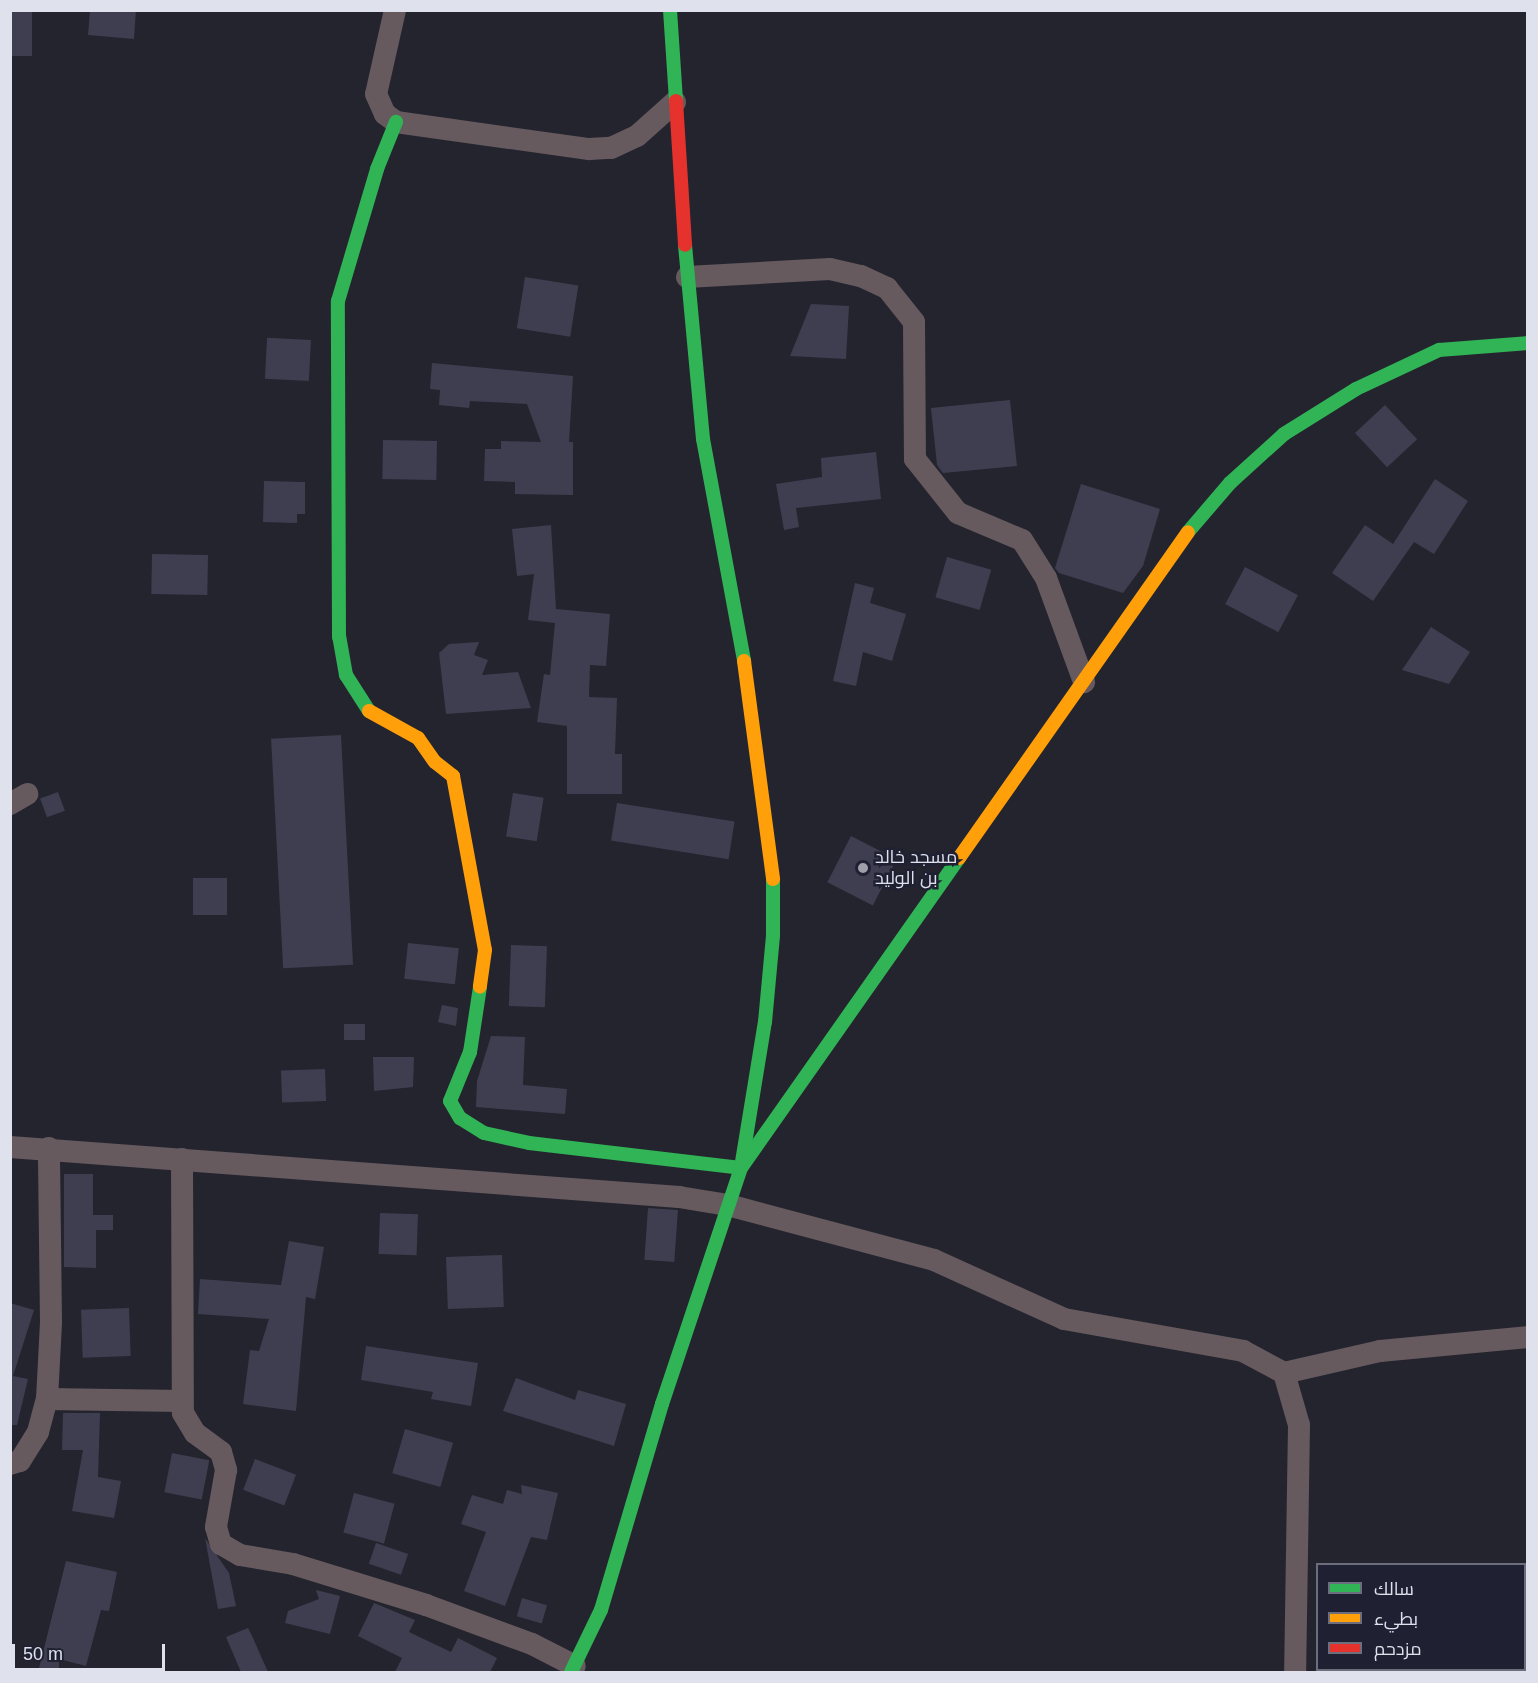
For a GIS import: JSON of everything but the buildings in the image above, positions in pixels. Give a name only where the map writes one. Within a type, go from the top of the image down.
[{"type":"street","points":[[395,10],[376,94],[385,114],[396,122],[589,149],[611,148],[637,136],[675,102]]},
{"type":"street","points":[[182,1159],[182,1401],[187,1422],[195,1433],[221,1452],[226,1470],[216,1527],[221,1544],[240,1555],[293,1564],[426,1605],[532,1644],[573,1669],[601,1610],[662,1404],[741,1167],[765,1022],[773,935],[773,869],[746,675],[703,439],[687,277],[670,10]]},
{"type":"street","points":[[396,122],[377,169],[338,301],[339,637],[346,675],[365,709],[418,738],[435,762],[453,776],[459,800],[485,950],[470,1052],[450,1101],[460,1118],[484,1133],[529,1143],[741,1167]]},
{"type":"street","points":[[687,277],[830,269],[861,276],[887,288],[914,322],[915,459],[957,513],[1022,540],[1046,578],[1084,682]]},
{"type":"street","points":[[741,1167],[1192,527],[1230,483],[1284,434],[1356,389],[1439,350],[1527,343]]},
{"type":"street","points":[[10,1147],[630,1190],[728,1205],[934,1260],[1064,1319],[1243,1351],[1284,1373],[1380,1351],[1527,1337]]},
{"type":"street","points":[[10,1464],[20,1461],[38,1432],[47,1399],[51,1322],[49,1149]]},
{"type":"street","points":[[1284,1373],[1299,1425],[1295,1672]]},
{"type":"street","points":[[47,1399],[182,1401]]},
{"type":"traffic: fast","points":[[670,10],[676,101]]},
{"type":"traffic: fast","points":[[369,711],[346,675],[339,637],[338,301],[377,169],[396,122]]},
{"type":"traffic: fast","points":[[685,245],[703,439],[744,661]]},
{"type":"traffic: fast","points":[[1188,532],[1230,483],[1284,434],[1356,389],[1439,350],[1528,343]]},
{"type":"traffic: fast","points":[[480,987],[470,1052],[450,1101],[460,1118],[484,1133],[529,1143],[741,1168],[959,858]]},
{"type":"traffic: fast","points":[[571,1672],[601,1610],[662,1404],[741,1168],[765,1022],[773,935],[773,879]]},
{"type":"traffic: slow","points":[[959,858],[1188,532]]},
{"type":"traffic: slow","points":[[744,661],[773,879]]},
{"type":"traffic: slow","points":[[369,711],[418,738],[435,762],[453,776],[485,950],[480,987]]},
{"type":"traffic: jam","points":[[676,101],[685,245]]},
{"type":"place","name":"مسجد خالد بن الوليد","points":[[863,868]]}]
